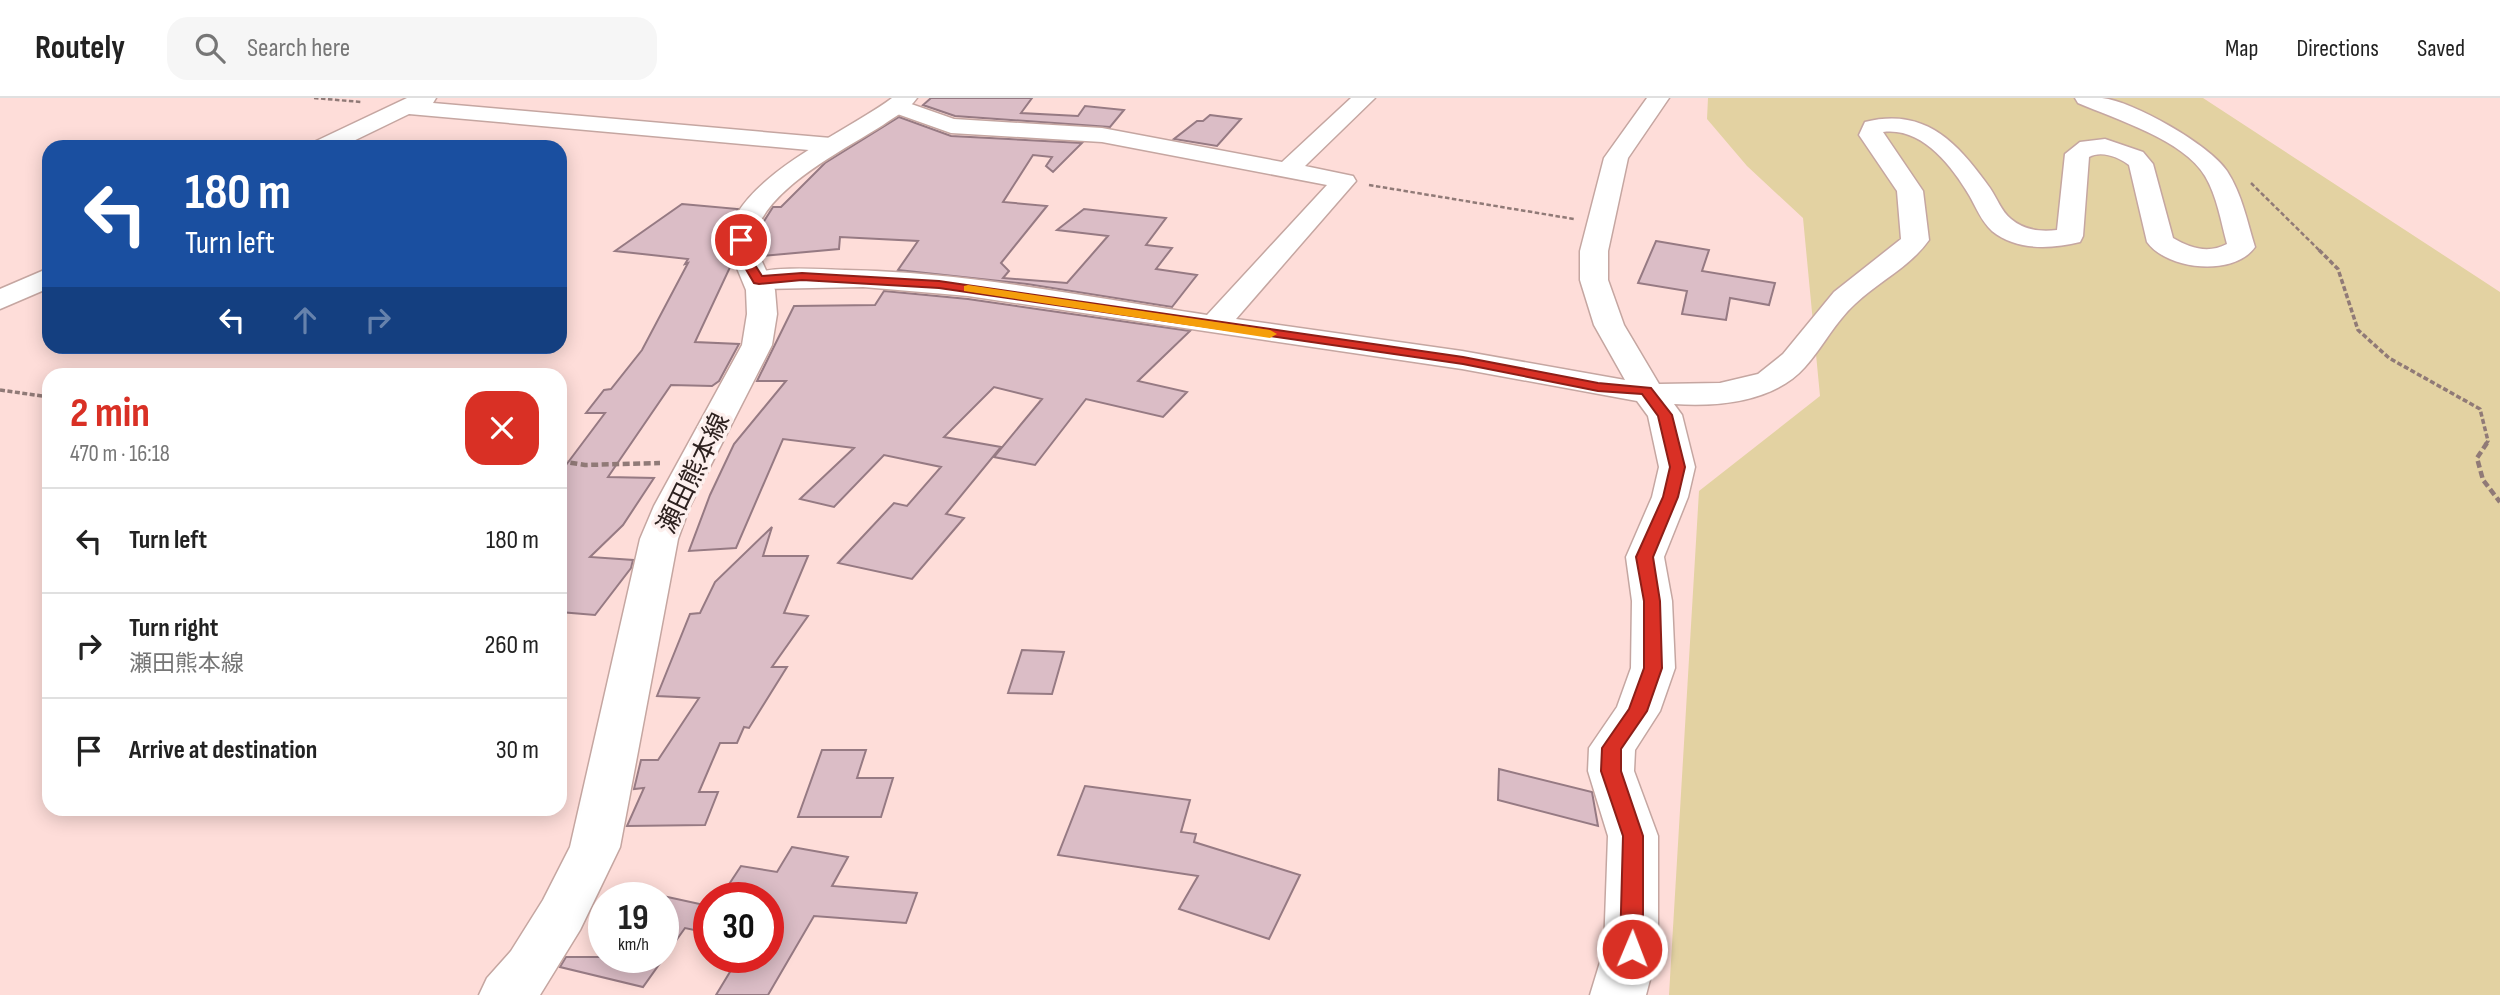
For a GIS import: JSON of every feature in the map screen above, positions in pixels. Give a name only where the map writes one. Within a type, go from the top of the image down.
[{"type":"street","points":[[1287,170],[1364,98]]},
{"type":"street","points":[[1618,995],[1632,949],[1633,836],[1611,771],[1612,748],[1638,711],[1653,668],[1652,601],[1644,557],[1671,497],[1677,467],[1665,415],[1646,391],[1634,364],[1609,325],[1594,280],[1594,251],[1616,158],[1658,98]]},
{"type":"street","points":[[759,280],[802,277],[939,284],[1463,360],[1598,387],[1715,395],[1757,386],[1788,370],[1843,299],[1901,257],[1915,240],[1910,191],[1871,135],[1873,127],[1885,123],[1918,128],[1933,136],[1972,180],[2001,225],[2017,234],[2057,240],[2070,236],[2077,154],[2088,146],[2105,146],[2123,150],[2141,164],[2161,243],[2177,253],[2207,259],[2228,257],[2241,247],[2214,170],[2198,154],[2160,131],[2086,98]]},
{"type":"street","points":[[337,140],[416,102],[831,145]]},
{"type":"street","points":[[886,105],[951,126],[1102,135],[1344,181]]},
{"type":"street","name":"瀬田熊本線","points":[[507,995],[530,967],[562,915],[595,847],[659,539],[672,506],[757,345],[764,317],[759,280],[743,254],[741,240],[747,220],[796,171],[886,105]]},
{"type":"street","points":[[1214,325],[1344,181]]},
{"type":"street","points":[[0,300],[42,280]]},
{"type":"path","points":[[1344,181],[1599,223]]},
{"type":"path","points":[[2250,182],[2338,269],[2358,330],[2389,358],[2480,409],[2488,441],[2477,458],[2483,480],[2500,502]]},
{"type":"path","points":[[0,390],[42,396]]},
{"type":"path","points":[[567,462],[608,466],[696,462]]},
{"type":"shaded area","points":[[1708,98],[2203,98],[2500,292],[2500,995],[1669,995],[1699,491],[1820,396],[1803,218],[1747,166],[1707,119]]},
{"type":"building","points":[[931,98],[1032,98],[1021,113],[1078,116],[1085,106],[1124,110],[1110,127],[955,116],[923,105]]},
{"type":"building","points":[[1210,115],[1241,119],[1217,146],[1174,139],[1197,121],[1203,121]]},
{"type":"building","points":[[899,117],[951,136],[1082,143],[1053,172],[1046,166],[1052,157],[1033,155],[1003,202],[1047,206],[1001,263],[1009,271],[1003,278],[1067,283],[1108,236],[1057,230],[1084,209],[1166,218],[1146,245],[1172,248],[1156,269],[1197,275],[1172,307],[1027,284],[898,270],[918,241],[840,237],[839,249],[762,256],[757,244],[761,226],[773,207],[781,207],[825,163]]},
{"type":"building","points":[[682,204],[738,209],[731,220],[724,243],[732,263],[695,342],[739,344],[719,381],[712,386],[671,385],[608,477],[654,478],[623,525],[590,557],[633,560],[631,568],[595,615],[567,613],[567,464],[605,413],[586,413],[604,390],[611,389],[642,350],[688,263],[685,264],[688,259],[615,251]]},
{"type":"building","points":[[1656,241],[1709,250],[1702,271],[1775,283],[1769,305],[1730,298],[1726,320],[1682,314],[1687,291],[1638,283]]},
{"type":"building","points":[[884,291],[968,299],[1190,331],[1138,381],[1187,392],[1163,417],[1086,399],[1035,465],[994,457],[1042,399],[994,387],[944,437],[1001,447],[946,514],[964,518],[912,579],[838,563],[894,503],[907,506],[941,467],[884,455],[834,507],[800,499],[854,448],[783,439],[736,548],[689,551],[710,495],[734,444],[786,381],[757,381],[794,306],[875,305]]},
{"type":"building","points":[[772,527],[763,556],[808,556],[784,613],[808,616],[772,667],[787,667],[749,728],[744,727],[737,743],[720,743],[699,792],[718,792],[705,825],[627,826],[644,788],[634,789],[641,760],[658,760],[699,698],[657,696],[690,614],[700,613],[715,582]]},
{"type":"building","points":[[1022,650],[1064,652],[1052,694],[1008,693]]},
{"type":"building","points":[[822,750],[866,750],[857,778],[893,778],[881,817],[798,817]]},
{"type":"building","points":[[1499,769],[1592,792],[1598,826],[1498,800]]},
{"type":"building","points":[[1085,786],[1190,800],[1181,832],[1196,834],[1194,842],[1300,875],[1269,939],[1179,909],[1198,876],[1058,855]]},
{"type":"building","points":[[792,847],[848,857],[832,886],[917,893],[906,923],[814,916],[784,968],[784,882],[730,882],[741,866],[777,872]]},
{"type":"building","points":[[679,899],[693,903],[693,930],[685,928],[679,936]]},
{"type":"building","points":[[566,957],[588,957],[588,973],[653,973],[643,987],[560,967]]},
{"type":"building","points":[[729,973],[781,973],[768,995],[716,995]]},
{"type":"slow traffic","points":[[968,288],[1081,303],[1270,334]]},
{"type":"route","points":[[741,240],[743,254],[759,280],[802,277],[939,284],[1463,360],[1598,387],[1646,391],[1665,415],[1677,467],[1671,497],[1644,557],[1652,601],[1653,668],[1638,711],[1612,748],[1611,771],[1633,836],[1632,949]]}]
